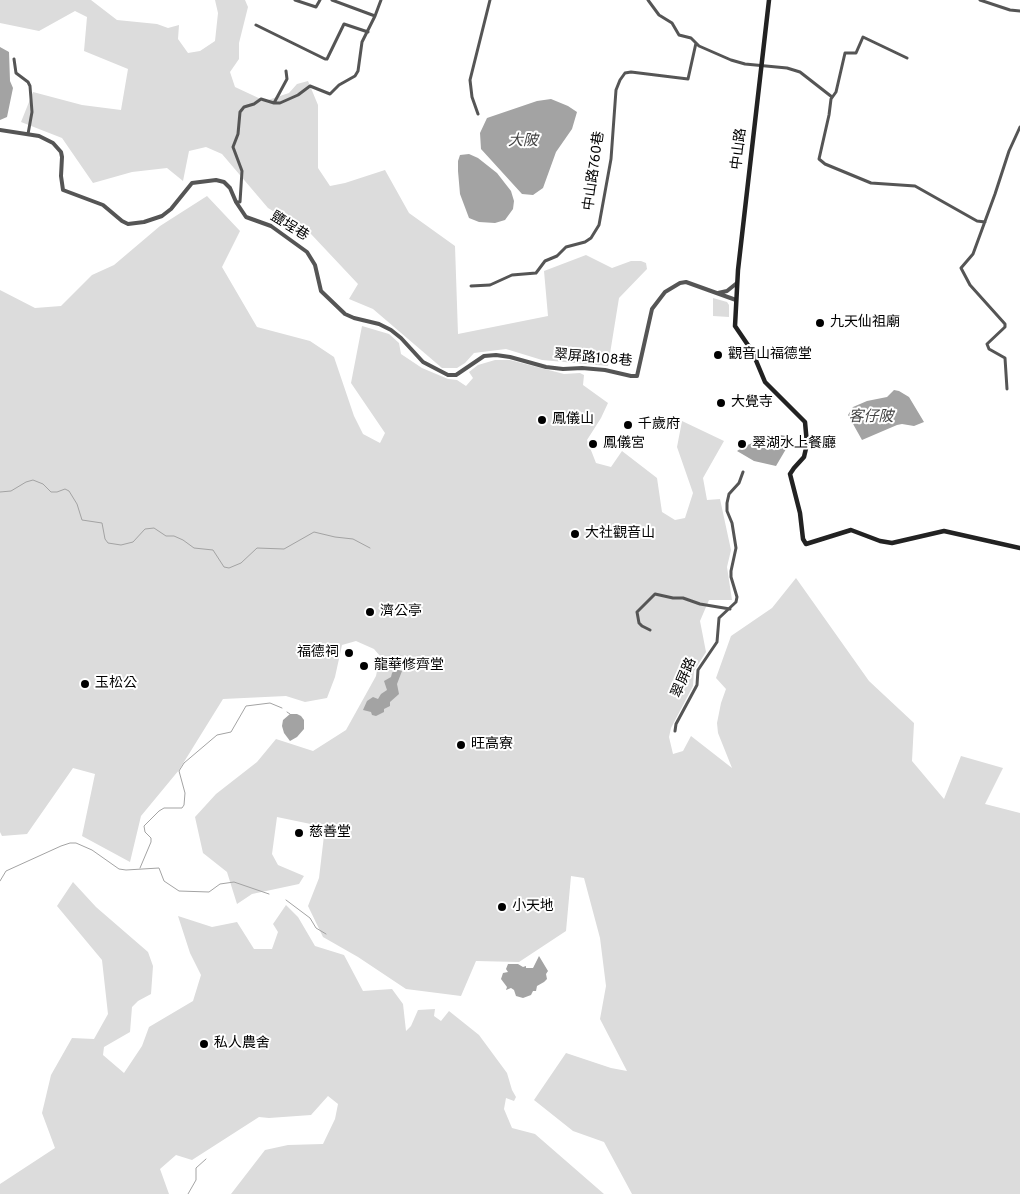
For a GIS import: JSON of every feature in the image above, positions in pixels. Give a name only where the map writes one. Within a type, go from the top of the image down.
[{"type":"main road","name":"中山路","points":[[736,300],[769,0]]},
{"type":"main road","points":[[736,300],[736,328],[752,351],[765,382],[805,422],[807,444],[804,457],[790,474],[800,513],[802,536],[806,544],[851,530],[885,542],[908,540],[944,532],[1019,547]]},
{"type":"street","points":[[295,0],[316,7],[320,0]]},
{"type":"street","points":[[332,0],[375,16]]},
{"type":"street","points":[[236,202],[240,202],[242,171],[233,147],[238,134],[240,112],[244,107],[261,99],[274,103],[288,100],[310,86],[330,94],[339,85],[355,76],[358,71],[362,42],[381,0]]},
{"type":"street","points":[[478,114],[472,97],[470,80],[490,0]]},
{"type":"street","points":[[648,0],[658,15],[672,23],[679,35],[691,38],[696,44],[731,60],[745,64],[788,68],[800,72],[832,97]]},
{"type":"street","points":[[980,0],[1010,10],[1020,11]]},
{"type":"street","points":[[256,25],[325,59],[327,59],[344,24],[368,32]]},
{"type":"street","points":[[907,58],[861,37],[856,53],[844,55],[839,82],[836,92],[832,97],[819,156],[820,161],[871,183],[915,186],[977,221],[985,222]]},
{"type":"street","name":"中山路760巷","points":[[471,286],[490,285],[512,275],[536,273],[545,261],[557,256],[566,247],[585,242],[591,238],[599,225],[610,159],[616,90],[620,80],[625,73],[631,72],[688,79],[696,44]]},
{"type":"street","points":[[14,59],[16,73],[28,82],[30,86],[32,112],[28,134]]},
{"type":"street","points":[[274,103],[287,79],[286,71]]},
{"type":"street","points":[[1007,389],[1005,358],[989,349],[987,344],[1005,327],[1005,324],[970,286],[961,268],[971,258],[1009,151],[1020,127]]},
{"type":"street","name":"鹽埕巷","points":[[0,130],[49,139],[58,148],[62,157],[61,186],[63,190],[103,205],[124,223],[144,222],[162,216],[171,209],[187,187],[195,182],[216,180],[224,182],[230,188],[236,202],[248,218],[271,226],[307,252],[315,265],[321,291],[345,314],[379,324],[391,330],[423,362],[448,375],[456,375],[474,362]]},
{"type":"street","name":"翠屏路108巷","points":[[474,362],[484,356],[510,356],[546,367],[605,370],[636,376],[652,309],[665,292],[680,283],[686,282],[736,300]]},
{"type":"street","points":[[716,293],[727,291],[737,283]]},
{"type":"street","name":"翠屏路","points":[[675,731],[676,724],[697,685],[698,670],[717,642],[719,618],[736,602],[737,597],[731,577],[736,548],[727,503],[729,494],[739,483],[743,472]]},
{"type":"street","points":[[650,630],[642,626],[637,612],[655,594],[683,598],[700,604],[730,609]]},
{"type":"shaded area","points":[[0,0],[91,0],[117,20],[157,24],[168,28],[179,25],[178,39],[188,53],[200,51],[215,41],[218,13],[215,0],[245,0],[248,7],[239,43],[239,59],[230,72],[235,87],[265,101],[289,93],[297,84],[308,81],[318,105],[318,168],[330,186],[385,170],[409,213],[455,246],[458,334],[548,316],[544,271],[586,255],[612,268],[631,261],[646,263],[647,269],[619,298],[608,366],[542,360],[506,349],[474,353],[465,363],[457,368],[442,368],[373,309],[349,299],[358,284],[311,234],[268,208],[222,154],[206,147],[189,151],[183,181],[167,168],[132,172],[93,183],[62,138],[21,122],[33,92],[82,105],[121,110],[128,69],[84,51],[87,17],[75,11],[39,31],[0,23]]},
{"type":"shaded area","points":[[207,196],[240,231],[222,267],[257,327],[310,341],[334,357],[354,416],[363,434],[380,443],[385,433],[351,383],[362,326],[389,334],[399,343],[401,354],[422,368],[448,379],[457,380],[466,386],[473,378],[469,372],[478,365],[495,360],[510,360],[564,374],[580,373],[584,375],[583,385],[608,403],[587,440],[596,463],[611,467],[622,451],[657,478],[662,512],[675,520],[685,518],[693,493],[677,447],[682,421],[724,441],[703,478],[707,500],[720,499],[731,550],[727,567],[732,600],[709,600],[700,621],[706,652],[694,671],[693,686],[671,728],[669,737],[673,754],[683,751],[691,736],[732,768],[718,733],[717,723],[726,689],[716,678],[731,636],[772,608],[796,578],[869,681],[914,723],[912,761],[944,799],[961,756],[1003,768],[985,804],[1020,813],[1020,1194],[632,1194],[604,1142],[573,1131],[534,1100],[566,1053],[611,1068],[627,1071],[600,1019],[606,986],[600,938],[584,878],[571,876],[566,931],[519,962],[476,961],[461,996],[406,989],[358,957],[323,937],[308,906],[319,878],[325,827],[277,817],[272,854],[278,865],[304,876],[299,884],[252,894],[237,904],[227,872],[203,853],[195,817],[216,794],[257,762],[276,739],[313,751],[346,730],[376,676],[380,656],[374,649],[356,641],[342,645],[335,677],[327,698],[305,702],[286,696],[223,699],[179,770],[141,816],[130,862],[82,836],[95,774],[73,768],[27,834],[2,836],[0,832],[0,290],[35,308],[61,306],[92,275],[114,265],[160,226]]},
{"type":"shaded area","points":[[713,298],[727,302],[729,305],[729,317],[713,316]]},
{"type":"shaded area","points":[[73,882],[96,907],[148,952],[153,966],[151,994],[138,1001],[132,1007],[130,1032],[104,1047],[103,1055],[124,1073],[142,1046],[149,1027],[193,1001],[201,975],[190,953],[178,916],[212,927],[237,922],[254,949],[272,949],[278,932],[273,924],[286,905],[298,917],[315,946],[344,955],[363,991],[392,989],[403,1004],[406,1031],[411,1026],[418,1010],[435,1009],[434,1016],[441,1021],[449,1011],[479,1035],[507,1073],[516,1097],[514,1101],[506,1098],[504,1109],[512,1128],[535,1134],[604,1194],[231,1194],[265,1150],[288,1145],[323,1144],[335,1119],[338,1104],[328,1096],[311,1115],[259,1117],[192,1160],[176,1155],[160,1169],[169,1194],[0,1194],[0,1184],[55,1148],[42,1113],[51,1075],[72,1038],[94,1039],[108,1014],[102,960],[57,906]]},
{"type":"water","points":[[0,47],[9,52],[10,81],[13,88],[7,117],[0,120]]},
{"type":"water","name":"大陂","points":[[551,99],[577,112],[572,129],[556,152],[543,188],[533,195],[522,194],[481,149],[480,133],[487,118],[537,101]]},
{"type":"water","name":"大陂","points":[[469,154],[478,158],[497,173],[511,191],[514,201],[513,209],[505,220],[495,223],[479,222],[469,218],[460,194],[458,161],[460,155]]},
{"type":"water","name":"客仔陂","points":[[894,390],[909,397],[924,422],[914,426],[897,425],[862,440],[848,415],[853,407],[867,401],[887,397]]},
{"type":"water","points":[[771,435],[786,436],[788,439],[786,449],[776,466],[754,461],[737,451],[757,441],[757,439]]},
{"type":"water","points":[[395,669],[402,671],[397,684],[399,694],[390,702],[390,706],[376,716],[372,715],[371,712],[363,710],[367,701],[373,697],[378,699],[387,690],[384,681],[391,677]]},
{"type":"water","points":[[290,714],[301,716],[304,720],[304,729],[297,737],[290,741],[284,733],[282,726],[283,720]]},
{"type":"water","points":[[539,956],[548,971],[546,974],[547,979],[537,986],[536,991],[523,998],[516,996],[511,988],[506,990],[507,987],[501,979],[503,973],[508,972],[506,969],[508,964],[518,964],[523,967],[526,966],[526,968],[533,968]]},
{"type":"waterway","points":[[0,492],[11,491],[33,480],[43,484],[51,492],[65,489],[69,491],[77,504],[82,520],[102,523],[105,539],[108,543],[121,545],[133,542],[145,529],[154,528],[166,536],[174,536],[183,540],[194,548],[213,550],[224,567],[229,568],[241,563],[257,548],[284,549],[314,532],[353,539],[370,548]]},
{"type":"waterway","points":[[140,868],[151,842],[151,838],[145,832],[144,826],[164,808],[182,808],[184,805],[185,793],[179,771],[184,763],[217,735],[231,732],[246,706],[270,703],[282,708]]},
{"type":"waterway","points":[[0,881],[6,871],[61,846],[76,843],[92,850],[119,869],[159,868],[164,881],[179,891],[209,892],[220,884],[234,882],[269,894]]},
{"type":"waterway","points":[[286,900],[310,918],[316,928],[326,934]]},
{"type":"waterway","points":[[188,1194],[196,1180],[196,1168],[206,1159]]},
{"type":"place","name":"九天仙祖廟","points":[[820,323]]},
{"type":"place","name":"觀音山福德堂","points":[[718,355]]},
{"type":"place","name":"大覺寺","points":[[721,403]]},
{"type":"place","name":"鳳儀山","points":[[542,420]]},
{"type":"place","name":"千歲府","points":[[628,425]]},
{"type":"place","name":"鳳儀宮","points":[[593,444]]},
{"type":"place","name":"翠湖水上餐廳","points":[[742,444]]},
{"type":"place","name":"大社觀音山","points":[[575,534]]},
{"type":"place","name":"濟公亭","points":[[370,612]]},
{"type":"place","name":"福德祠","points":[[349,653]]},
{"type":"place","name":"龍華修齊堂","points":[[364,666]]},
{"type":"place","name":"玉松公","points":[[85,684]]},
{"type":"place","name":"旺高寮","points":[[461,745]]},
{"type":"place","name":"慈善堂","points":[[299,833]]},
{"type":"place","name":"小天地","points":[[502,907]]},
{"type":"place","name":"私人農舍","points":[[204,1044]]}]
